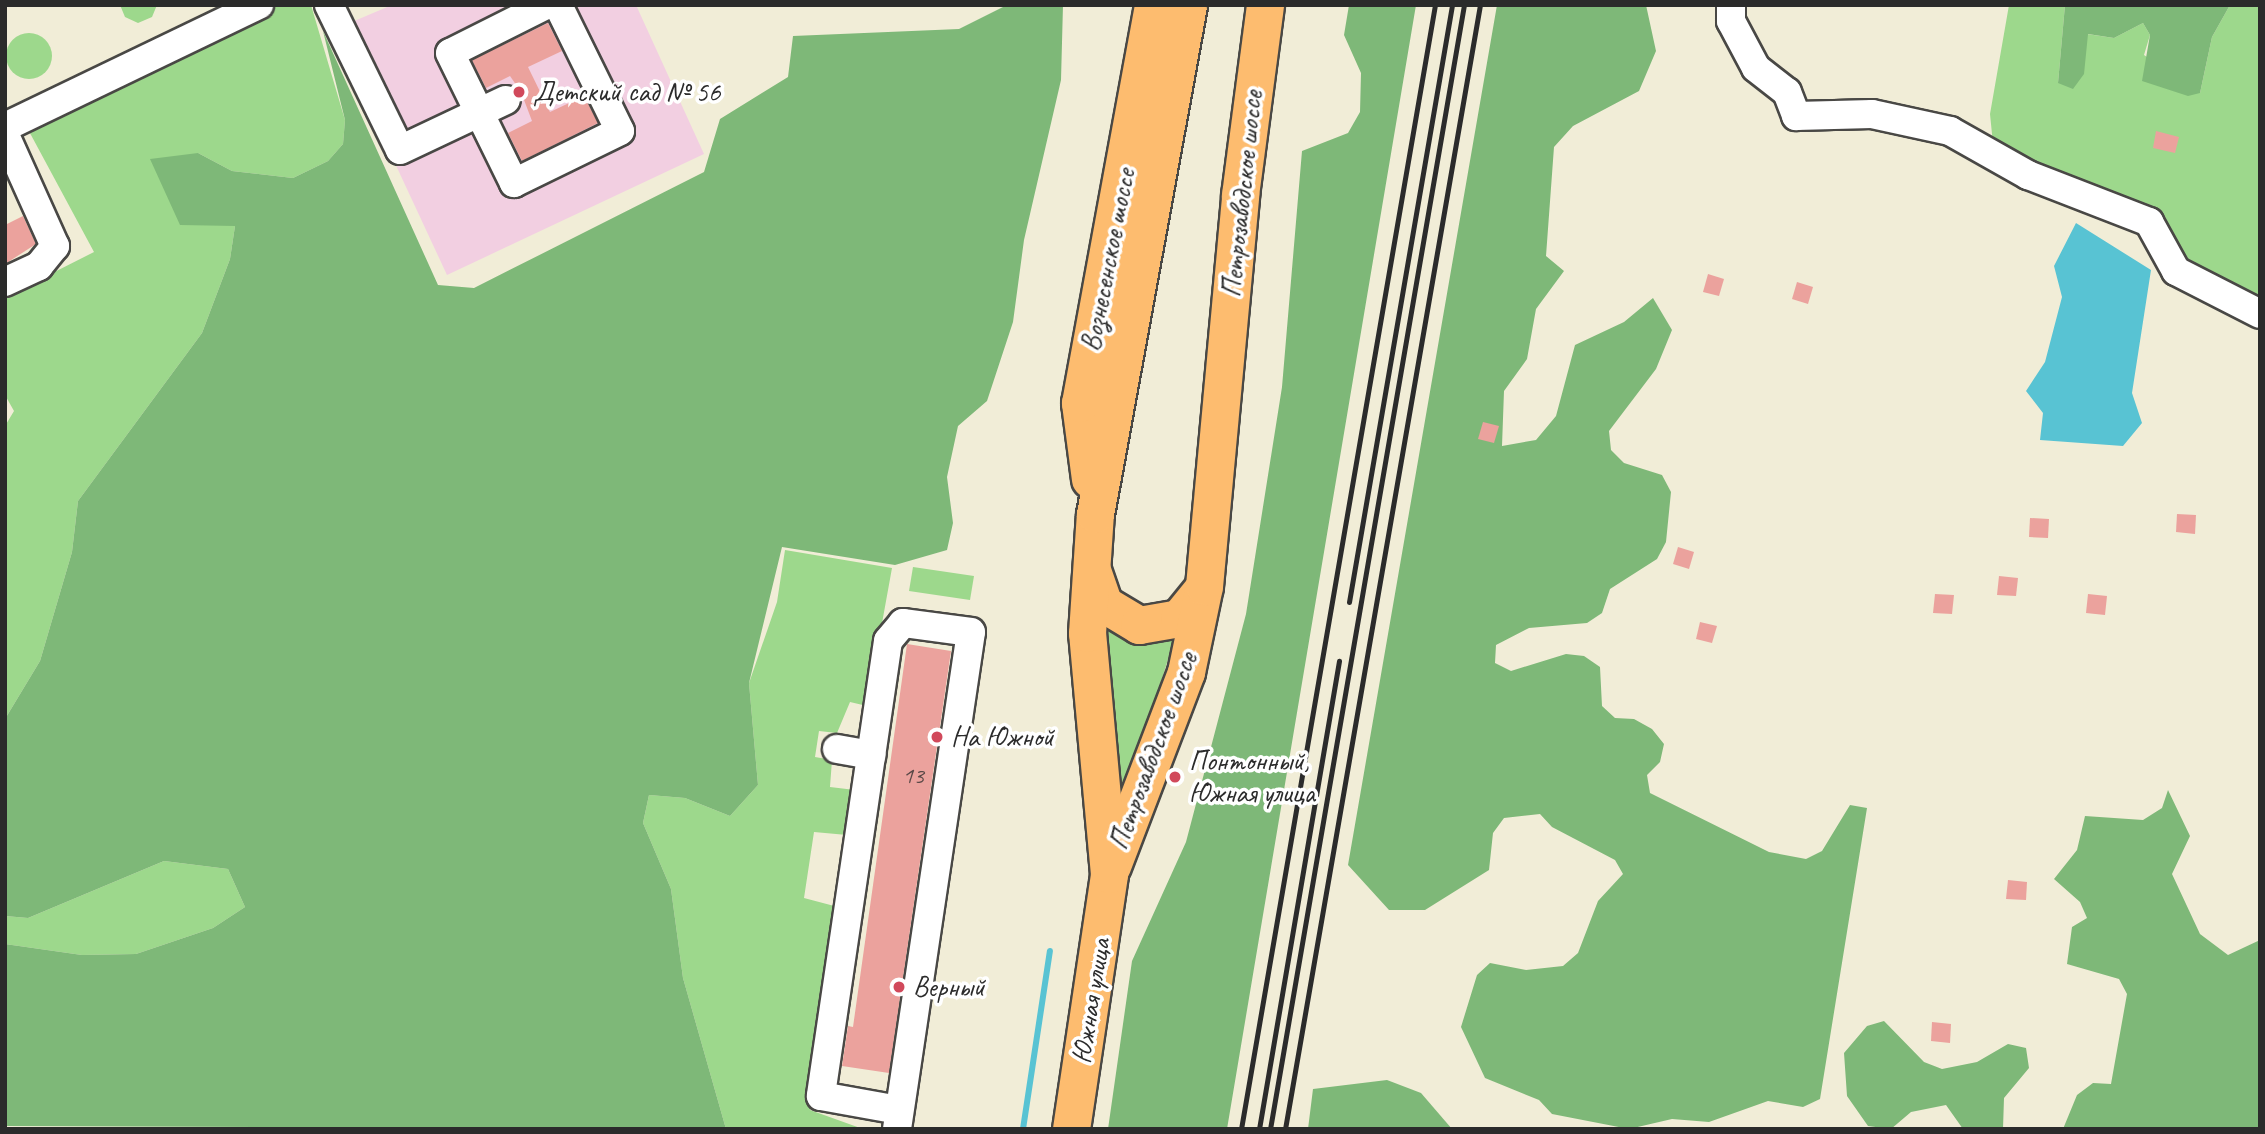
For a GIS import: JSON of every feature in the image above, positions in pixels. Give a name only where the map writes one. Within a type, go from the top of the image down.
[{"type":"main road","name":"Вознесенское шоссе","points":[[1094,514],[1080,403],[1153,5]]},
{"type":"main road","name":"Петрозаводское шоссе","points":[[1109,874],[1087,632],[1094,514],[1188,5]]},
{"type":"main road","points":[[1240,195],[1247,5]]},
{"type":"main road","name":"Петрозаводское шоссе","points":[[1109,874],[1186,672],[1204,586],[1240,195],[1265,5]]},
{"type":"main road","points":[[1092,565],[1104,604],[1139,625],[1179,618],[1204,586]]},
{"type":"main road","name":"Южная улица","points":[[1071,1129],[1109,874]]},
{"type":"lane","points":[[329,5],[400,150],[506,100]]},
{"type":"lane","points":[[546,5],[450,53],[514,183],[620,131],[558,5]]},
{"type":"lane","points":[[1731,5],[1731,21],[1756,68],[1787,92],[1796,116],[1872,114],[1950,131],[2028,175],[2149,222],[2176,271],[2260,314]]},
{"type":"lane","points":[[5,127],[244,8]]},
{"type":"lane","points":[[5,135],[14,177],[55,246],[39,266],[5,282]]},
{"type":"lane","points":[[903,623],[971,632],[898,1119],[821,1096],[888,641],[903,623]]},
{"type":"lane","points":[[837,749],[871,755]]},
{"type":"shaded area","name":"Детский сад № 56","points":[[392,5],[636,5],[704,154],[447,275],[333,30]]},
{"type":"green space","points":[[120,5],[157,5],[152,17],[138,23],[125,17]]},
{"type":"green space","points":[[271,5],[311,5],[345,120],[343,144],[328,161],[293,178],[232,171],[198,153],[235,226],[230,259],[202,333],[78,501],[72,552],[40,661],[5,719],[5,426],[14,411],[5,395],[5,297],[94,252],[24,122]]},
{"type":"green space","points":[[1007,5],[1063,5],[1061,80],[1024,240],[1013,322],[987,401],[958,426],[947,477],[953,523],[947,550],[895,565],[782,547],[749,683],[758,785],[730,816],[685,798],[649,795],[643,823],[671,889],[683,978],[726,1129],[5,1126],[5,944],[82,955],[136,954],[213,928],[245,907],[228,869],[164,861],[28,918],[5,916],[5,719],[40,661],[72,552],[78,501],[202,333],[230,259],[235,226],[180,225],[150,159],[198,153],[232,171],[293,178],[328,161],[343,144],[345,120],[323,31],[438,285],[474,288],[704,172],[720,119],[788,77],[793,36],[959,29]]},
{"type":"green space","points":[[1349,5],[1416,5],[1227,1129],[1108,1129],[1132,961],[1186,842],[1246,614],[1282,387],[1302,151],[1348,133],[1360,112],[1361,73],[1344,35]]},
{"type":"green space","points":[[1497,5],[1646,5],[1656,51],[1639,91],[1573,126],[1554,147],[1546,256],[1564,271],[1536,309],[1527,359],[1504,391],[1502,446],[1536,440],[1556,416],[1575,345],[1624,322],[1653,298],[1672,330],[1656,369],[1609,431],[1611,450],[1624,463],[1662,475],[1671,492],[1666,542],[1657,559],[1610,589],[1602,613],[1587,623],[1529,628],[1496,645],[1495,663],[1511,671],[1566,654],[1584,656],[1600,667],[1602,706],[1615,718],[1634,719],[1652,729],[1664,744],[1660,762],[1647,775],[1650,793],[1769,852],[1806,859],[1822,851],[1850,805],[1867,808],[1820,1099],[1803,1107],[1768,1101],[1709,1122],[1672,1119],[1629,1129],[1552,1114],[1539,1100],[1485,1078],[1461,1027],[1477,975],[1490,963],[1526,970],[1563,966],[1578,953],[1598,901],[1623,874],[1615,860],[1552,827],[1540,814],[1504,818],[1493,833],[1489,870],[1425,910],[1389,910],[1348,865]]},
{"type":"green space","points":[[2009,5],[2065,5],[2058,83],[2087,34],[2114,38],[2143,23],[2150,35],[2144,55],[2200,93],[2212,37],[2230,5],[2260,5],[2260,307],[2181,263],[2155,216],[2030,169],[1993,144],[1990,114]]},
{"type":"green space","points":[[2065,5],[2230,5],[2212,37],[2200,93],[2188,96],[2142,81],[2150,35],[2143,23],[2114,38],[2088,34],[2084,74],[2073,89],[2058,83]]},
{"type":"green space","points":[[29,33],[45,40],[52,56],[45,72],[29,79],[13,72],[6,56],[13,40]]},
{"type":"green space","points":[[785,550],[892,568],[867,706],[850,702],[837,733],[819,731],[815,757],[832,760],[830,787],[855,790],[847,835],[814,832],[804,898],[838,907],[810,1110],[863,1129],[726,1129],[683,978],[671,889],[643,823],[649,795],[685,798],[730,816],[758,785],[749,683],[777,602]]},
{"type":"green space","points":[[913,567],[974,576],[970,600],[909,591]]},
{"type":"green space","points":[[1101,616],[1177,631],[1131,777],[1122,782]]},
{"type":"green space","points":[[2168,790],[2190,836],[2172,874],[2200,934],[2228,955],[2260,940],[2260,1129],[2063,1129],[2077,1095],[2093,1083],[2111,1084],[2127,994],[2119,979],[2067,964],[2072,927],[2087,918],[2080,902],[2054,879],[2077,850],[2085,816],[2143,820],[2162,808]]},
{"type":"green space","points":[[164,861],[228,869],[245,907],[213,928],[136,954],[82,955],[5,944],[5,916],[28,918]]},
{"type":"green space","points":[[1884,1021],[1924,1062],[1942,1069],[1977,1062],[2008,1044],[2026,1048],[2029,1068],[2004,1098],[2003,1129],[1963,1129],[1946,1105],[1911,1112],[1891,1129],[1868,1126],[1847,1096],[1844,1053],[1867,1026]]},
{"type":"green space","points":[[1387,1080],[1421,1093],[1452,1129],[1308,1129],[1313,1089]]},
{"type":"water","points":[[2076,223],[2151,270],[2132,393],[2142,423],[2123,446],[2040,440],[2043,413],[2026,391],[2045,362],[2062,297],[2054,266]]},
{"type":"building","points":[[548,23],[562,51],[528,67],[550,112],[584,96],[598,123],[522,161],[508,133],[532,121],[521,92],[510,76],[486,88],[472,60]]},
{"type":"building","points":[[2156,131],[2179,137],[2175,153],[2153,148]]},
{"type":"building","points":[[23,216],[36,244],[5,264],[5,225]]},
{"type":"building","points":[[1708,274],[1724,279],[1719,296],[1703,292]]},
{"type":"building","points":[[1797,282],[1813,287],[1808,304],[1792,299]]},
{"type":"building","points":[[1483,422],[1499,426],[1494,443],[1478,439]]},
{"type":"building","points":[[2177,514],[2196,515],[2195,534],[2176,532]]},
{"type":"building","points":[[2030,518],[2049,519],[2048,538],[2029,537]]},
{"type":"building","points":[[1678,547],[1694,552],[1689,569],[1673,564]]},
{"type":"building","points":[[1999,576],[2018,578],[2016,596],[1997,595]]},
{"type":"building","points":[[1935,594],[1954,595],[1952,614],[1933,613]]},
{"type":"building","points":[[2088,594],[2107,596],[2105,615],[2086,613]]},
{"type":"building","points":[[1700,622],[1717,626],[1712,643],[1696,639]]},
{"type":"building","points":[[907,644],[951,651],[889,1073],[842,1066],[848,1026],[853,1027]]},
{"type":"building","points":[[2008,880],[2027,882],[2026,900],[2006,899]]},
{"type":"building","points":[[1932,1022],[1951,1024],[1950,1043],[1931,1041]]},
{"type":"waterway","points":[[1023,1129],[1050,951]]},
{"type":"railway","points":[[1241,1129],[1435,5]]},
{"type":"railway","points":[[1349,602],[1452,5]]},
{"type":"railway","points":[[1270,1129],[1464,5]]},
{"type":"railway","points":[[1285,1129],[1480,5]]},
{"type":"railway","points":[[1259,1129],[1339,661]]},
{"type":"place","name":"Детский сад № 56","points":[[519,92]]},
{"type":"place","name":"На Южной","points":[[937,737]]},
{"type":"place","name":"Понтонный, Южная улица","points":[[1175,777]]},
{"type":"place","name":"Верный","points":[[899,987]]}]
